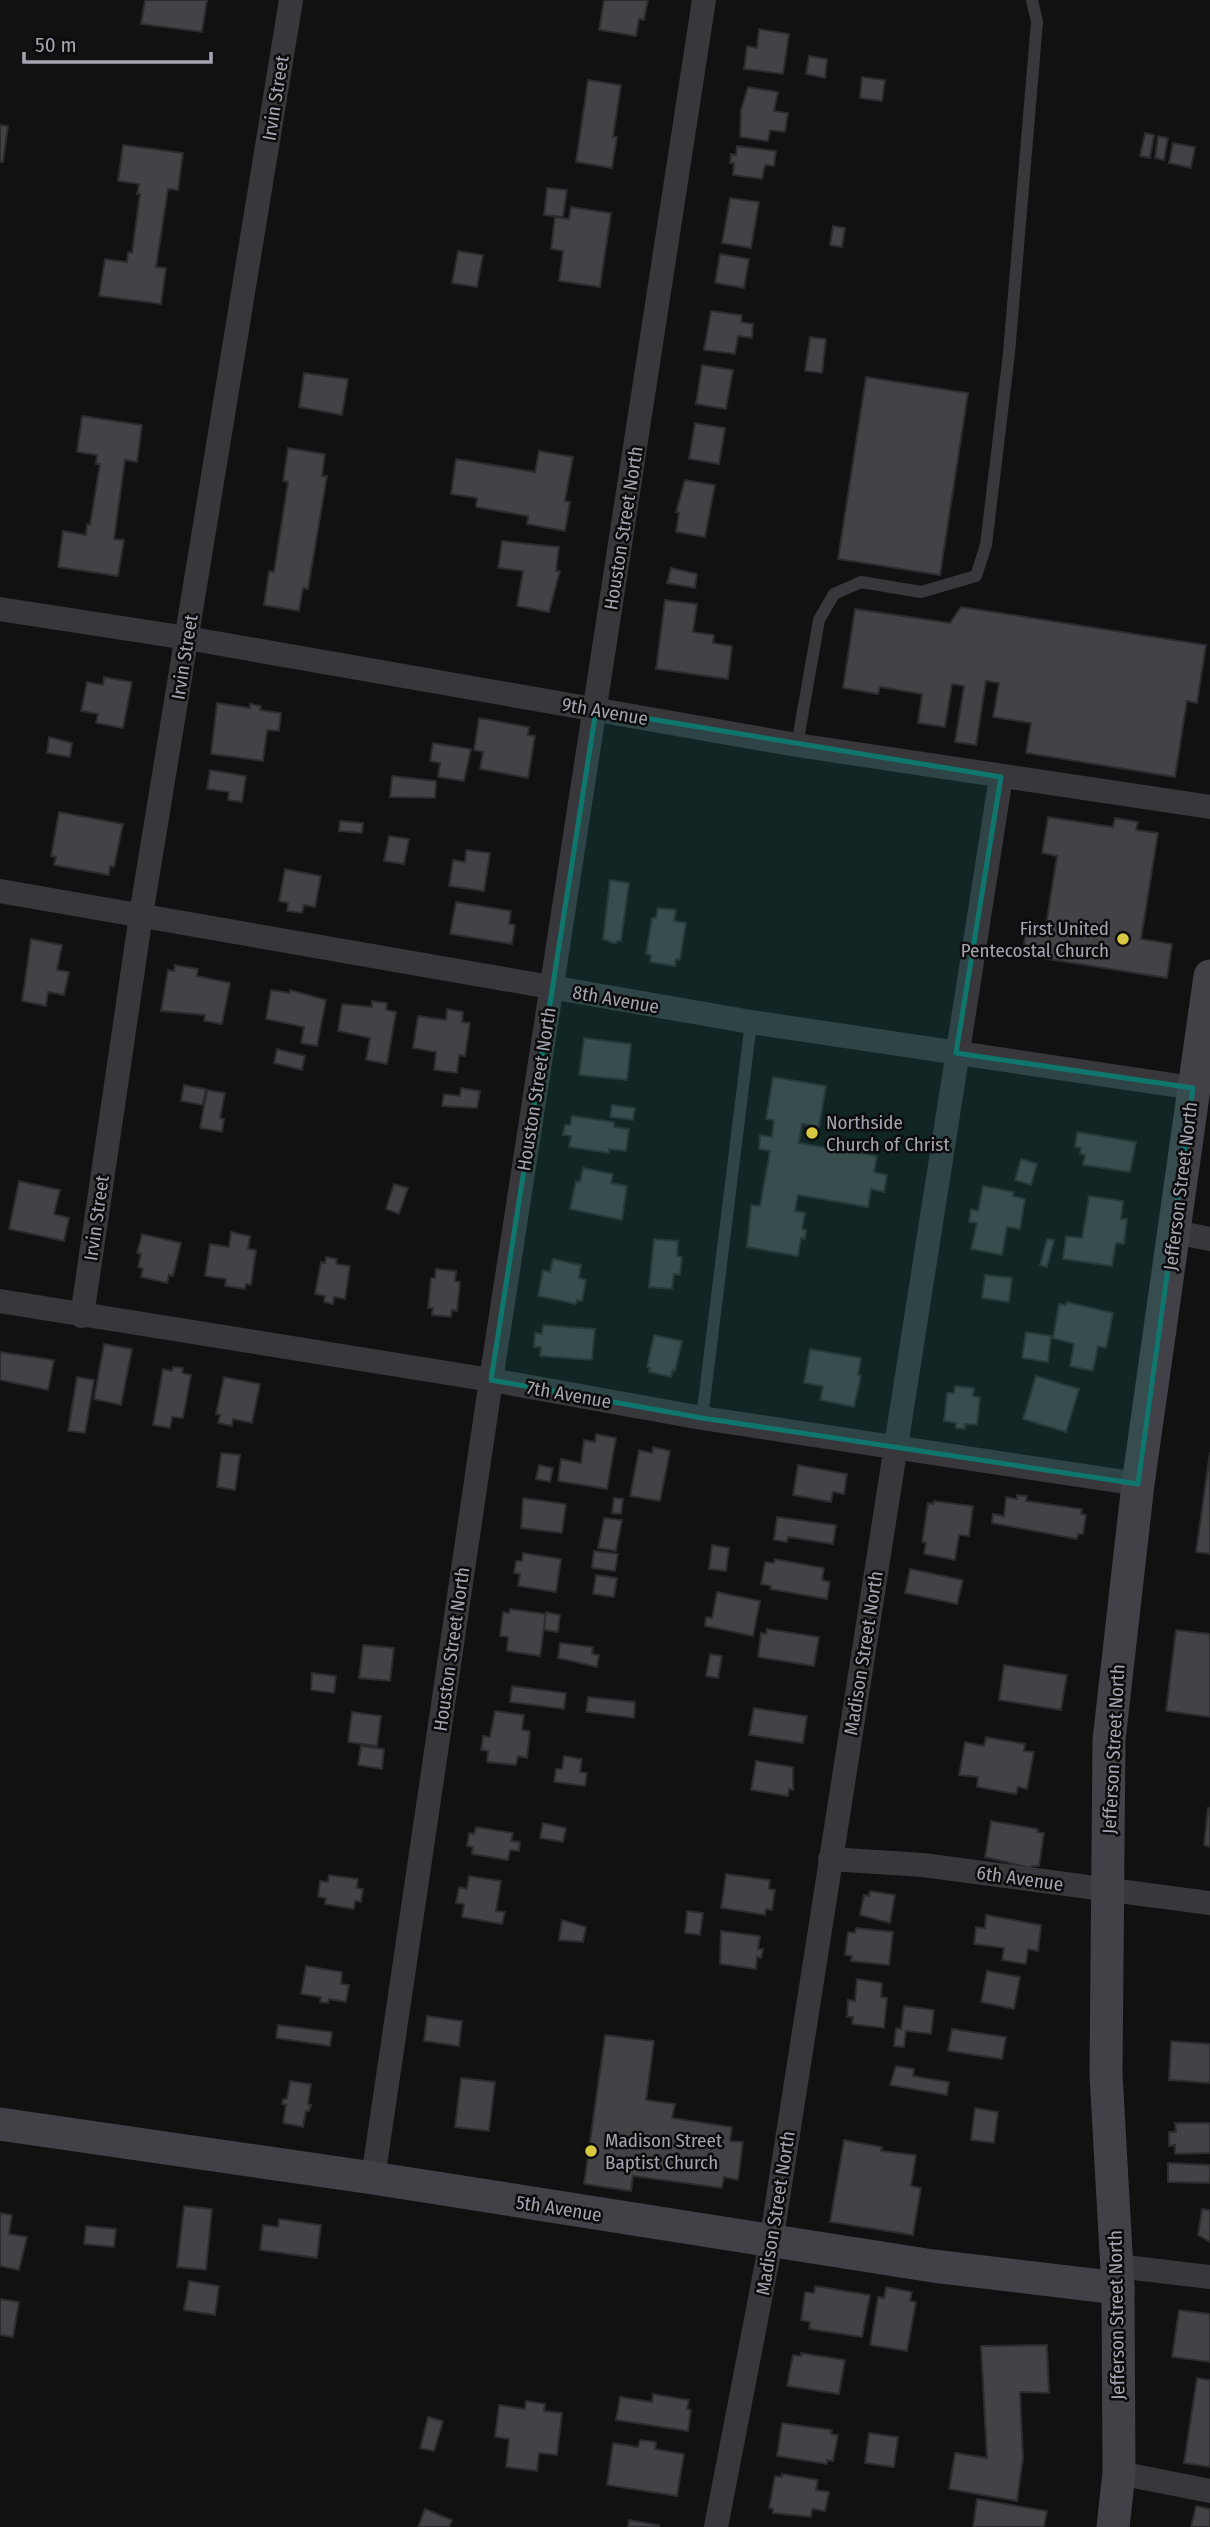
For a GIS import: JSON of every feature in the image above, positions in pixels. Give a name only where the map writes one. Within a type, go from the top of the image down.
[{"type":"main road","name":"Jefferson Street North","points":[[1113,2527],[1119,2473],[1117,2277],[1106,2074],[1109,1740],[1138,1484],[1210,976]]},
{"type":"main road","name":"5th Avenue","points":[[0,2124],[373,2178],[771,2242],[1117,2277]]},
{"type":"street","name":"Irvin Street","points":[[82,1316],[141,915],[291,0]]},
{"type":"street","name":"Houston Street North","points":[[373,2178],[491,1380],[704,0]]},
{"type":"street","name":"9th Avenue","points":[[0,610],[187,638],[797,745],[1210,807]]},
{"type":"street","name":"Madison Street North","points":[[716,2527],[771,2242],[1001,777]]},
{"type":"street","name":"8th Avenue","points":[[0,891],[751,1022],[1193,1088]]},
{"type":"street","points":[[1175,1232],[1210,1238]]},
{"type":"street","name":"7th Avenue","points":[[0,1301],[491,1380],[702,1418],[1138,1484]]},
{"type":"street","name":"6th Avenue","points":[[830,1859],[923,1865],[1210,1903]]},
{"type":"street","name":"5th Avenue","points":[[1117,2277],[1210,2277]]},
{"type":"street","points":[[1119,2473],[1210,2491]]},
{"type":"lane","points":[[797,745],[819,620],[834,594],[861,582],[921,592],[976,576],[986,545],[1010,340],[1037,22],[1032,0]]},
{"type":"lane","points":[[702,1418],[751,1022]]},
{"type":"highlighted area","points":[[596,710],[1001,777],[956,1053],[1193,1088],[1138,1484],[702,1418],[491,1380]]},
{"type":"building","points":[[145,0],[207,0],[202,32],[141,24]]},
{"type":"building","points":[[604,0],[648,0],[644,20],[639,19],[636,36],[599,30]]},
{"type":"building","points":[[759,29],[789,34],[783,74],[744,69],[747,46],[757,48]]},
{"type":"building","points":[[809,56],[827,59],[825,78],[806,74]]},
{"type":"building","points":[[862,77],[885,80],[882,101],[860,98]]},
{"type":"building","points":[[588,80],[621,85],[613,137],[617,137],[612,168],[576,162]]},
{"type":"building","points":[[748,87],[778,92],[774,111],[788,113],[785,132],[770,130],[768,141],[740,137],[741,110]]},
{"type":"building","points":[[0,125],[8,126],[3,162],[0,162]]},
{"type":"building","points":[[1145,133],[1154,135],[1150,158],[1140,156]]},
{"type":"building","points":[[1158,136],[1168,138],[1164,160],[1155,158]]},
{"type":"building","points":[[1173,143],[1195,147],[1191,168],[1169,163]]},
{"type":"building","points":[[123,145],[183,153],[178,190],[168,189],[156,267],[166,268],[161,304],[99,296],[105,259],[127,262],[128,252],[132,253],[140,194],[137,194],[139,184],[118,181]]},
{"type":"building","points":[[737,146],[776,151],[774,166],[765,165],[762,179],[733,175],[734,163],[730,163],[731,154],[736,155]]},
{"type":"building","points":[[547,188],[567,190],[563,217],[544,215]]},
{"type":"building","points":[[730,198],[759,202],[751,248],[722,243]]},
{"type":"building","points":[[571,207],[611,213],[600,287],[559,281],[563,251],[551,249],[555,217],[569,219]]},
{"type":"building","points":[[833,226],[845,228],[842,247],[830,245]]},
{"type":"building","points":[[458,251],[483,255],[477,287],[452,283]]},
{"type":"building","points":[[720,254],[749,259],[744,288],[715,283]]},
{"type":"building","points":[[711,311],[742,315],[741,322],[753,324],[752,338],[738,336],[735,354],[704,350]]},
{"type":"building","points":[[810,337],[826,339],[822,373],[805,371]]},
{"type":"building","points":[[702,365],[733,370],[726,409],[696,404]]},
{"type":"building","points":[[304,373],[348,379],[342,415],[299,407]]},
{"type":"building","points":[[866,377],[968,393],[940,575],[838,559]]},
{"type":"building","points":[[82,416],[142,425],[137,462],[125,460],[114,539],[124,540],[118,576],[58,567],[63,531],[86,535],[100,464],[96,464],[97,455],[77,452]]},
{"type":"building","points":[[695,423],[725,428],[719,464],[689,459]]},
{"type":"building","points":[[288,448],[325,454],[322,476],[327,476],[308,589],[303,588],[299,611],[264,605],[269,571],[274,572],[288,482],[283,481]]},
{"type":"building","points":[[539,451],[573,457],[565,501],[570,502],[565,531],[527,524],[528,516],[476,507],[477,498],[451,494],[456,459],[535,472]]},
{"type":"building","points":[[685,480],[715,485],[705,537],[676,532],[679,513],[676,512]]},
{"type":"building","points":[[502,541],[559,547],[556,571],[560,571],[549,612],[517,606],[523,571],[498,568]]},
{"type":"building","points":[[671,568],[697,574],[695,588],[667,583]]},
{"type":"building","points":[[665,600],[697,604],[693,632],[714,635],[713,643],[732,646],[728,679],[656,669]]},
{"type":"building","points":[[961,607],[1206,645],[1197,703],[1187,701],[1175,777],[1026,753],[1031,723],[993,717],[999,683],[986,681],[976,745],[955,742],[964,686],[952,684],[945,727],[918,723],[922,694],[880,687],[878,694],[843,688],[855,609],[950,623]]},
{"type":"building","points":[[104,677],[132,682],[123,728],[96,723],[98,714],[81,711],[87,682],[103,685]]},
{"type":"building","points":[[217,703],[250,708],[250,704],[261,706],[260,710],[281,713],[279,731],[267,730],[263,761],[211,754]]},
{"type":"building","points":[[479,718],[529,727],[528,735],[535,736],[528,778],[480,769],[483,752],[474,750]]},
{"type":"building","points":[[49,737],[72,743],[70,757],[47,753]]},
{"type":"building","points":[[433,743],[471,749],[464,781],[438,777],[440,763],[430,761]]},
{"type":"building","points":[[210,770],[246,776],[242,802],[228,800],[229,792],[207,789]]},
{"type":"building","points":[[392,776],[436,781],[435,798],[390,797]]},
{"type":"building","points":[[59,812],[123,824],[114,867],[110,866],[109,875],[54,865],[56,857],[51,856]]},
{"type":"building","points":[[1048,817],[1113,827],[1115,818],[1138,822],[1136,830],[1158,833],[1141,939],[1172,944],[1167,978],[1022,955],[1028,922],[1046,925],[1057,856],[1042,853]]},
{"type":"building","points":[[340,821],[363,823],[362,833],[339,831]]},
{"type":"building","points":[[389,836],[409,839],[404,864],[384,861]]},
{"type":"building","points":[[466,850],[490,853],[484,891],[449,886],[453,860],[465,862]]},
{"type":"building","points":[[285,869],[321,876],[315,907],[304,905],[302,913],[287,911],[288,903],[279,901]]},
{"type":"building","points":[[610,880],[629,883],[621,941],[616,944],[603,939]]},
{"type":"building","points":[[456,902],[511,911],[509,924],[515,925],[512,944],[450,934]]},
{"type":"building","points":[[658,908],[676,910],[674,921],[686,923],[680,960],[676,959],[675,966],[650,962],[651,955],[646,954],[652,918],[656,918]]},
{"type":"building","points":[[31,939],[62,945],[57,970],[69,972],[64,995],[48,992],[46,1006],[22,1001]]},
{"type":"building","points":[[175,965],[198,969],[197,976],[230,983],[222,1024],[204,1021],[205,1015],[161,1011],[168,970],[174,971]]},
{"type":"building","points":[[271,990],[290,993],[290,990],[326,1000],[317,1046],[301,1043],[304,1027],[266,1019]]},
{"type":"building","points":[[372,1001],[387,1003],[386,1010],[396,1012],[387,1064],[366,1060],[370,1038],[338,1031],[342,1004],[372,1007]]},
{"type":"building","points":[[447,1009],[463,1012],[462,1022],[470,1023],[465,1056],[459,1055],[457,1073],[434,1070],[436,1052],[413,1048],[418,1016],[446,1020]]},
{"type":"building","points":[[584,1038],[631,1044],[627,1080],[579,1075]]},
{"type":"building","points":[[277,1049],[305,1056],[302,1070],[274,1063]]},
{"type":"building","points":[[773,1077],[826,1086],[819,1127],[802,1124],[799,1143],[877,1156],[874,1172],[887,1175],[884,1192],[871,1189],[868,1207],[798,1195],[795,1211],[805,1213],[802,1229],[806,1230],[805,1239],[801,1238],[798,1256],[747,1247],[751,1205],[760,1206],[770,1151],[759,1149],[760,1135],[772,1137],[774,1120],[766,1119]]},
{"type":"building","points":[[184,1085],[206,1089],[203,1105],[181,1101]]},
{"type":"building","points":[[461,1088],[480,1091],[477,1108],[442,1106],[444,1094],[460,1096]]},
{"type":"building","points":[[207,1090],[225,1093],[220,1118],[224,1119],[222,1132],[200,1128]]},
{"type":"building","points":[[612,1105],[635,1108],[633,1120],[610,1117]]},
{"type":"building","points":[[572,1116],[614,1122],[614,1127],[629,1129],[626,1151],[609,1149],[609,1153],[569,1147],[571,1136],[563,1135],[565,1125],[570,1125]]},
{"type":"building","points":[[1077,1132],[1136,1142],[1130,1172],[1083,1165],[1085,1155],[1080,1154],[1081,1148],[1075,1147]]},
{"type":"building","points":[[1021,1159],[1037,1164],[1031,1185],[1015,1180]]},
{"type":"building","points":[[583,1168],[613,1174],[611,1183],[627,1186],[622,1220],[570,1209],[576,1181],[580,1182]]},
{"type":"building","points":[[19,1181],[60,1190],[54,1214],[69,1218],[64,1241],[9,1229]]},
{"type":"building","points":[[394,1184],[408,1188],[399,1214],[386,1209]]},
{"type":"building","points":[[983,1186],[1014,1192],[1013,1196],[1025,1199],[1020,1229],[1007,1227],[1002,1255],[971,1249],[977,1223],[969,1222],[971,1209],[978,1211]]},
{"type":"building","points":[[1089,1196],[1123,1201],[1121,1219],[1127,1219],[1124,1244],[1116,1243],[1112,1266],[1063,1259],[1066,1236],[1082,1238]]},
{"type":"building","points":[[231,1232],[250,1236],[248,1249],[256,1250],[251,1285],[246,1284],[245,1289],[225,1286],[226,1279],[205,1276],[210,1244],[229,1247]]},
{"type":"building","points":[[142,1234],[181,1243],[173,1276],[169,1275],[167,1283],[141,1277],[143,1269],[138,1267],[141,1254],[137,1253]]},
{"type":"building","points":[[654,1239],[678,1241],[677,1256],[682,1257],[680,1275],[674,1274],[672,1289],[649,1287]]},
{"type":"building","points":[[1047,1239],[1054,1240],[1047,1267],[1040,1265]]},
{"type":"building","points":[[326,1257],[337,1259],[336,1264],[350,1266],[345,1299],[334,1297],[333,1304],[324,1302],[325,1296],[315,1294],[321,1262],[325,1263]]},
{"type":"building","points":[[553,1259],[581,1265],[579,1278],[586,1280],[582,1301],[577,1300],[576,1304],[538,1296],[543,1270],[550,1272]]},
{"type":"building","points":[[436,1269],[456,1271],[455,1281],[460,1282],[457,1311],[452,1310],[451,1317],[432,1315],[433,1308],[428,1308],[431,1278],[435,1278]]},
{"type":"building","points":[[985,1275],[1012,1278],[1009,1302],[982,1298]]},
{"type":"building","points":[[1067,1302],[1113,1313],[1106,1348],[1098,1346],[1093,1371],[1070,1366],[1074,1344],[1053,1338],[1059,1304],[1066,1305]]},
{"type":"building","points":[[543,1325],[595,1329],[592,1360],[540,1356],[541,1347],[534,1347],[535,1333],[542,1334]]},
{"type":"building","points":[[1026,1332],[1051,1336],[1048,1362],[1022,1358]]},
{"type":"building","points":[[654,1335],[682,1341],[671,1377],[649,1372],[650,1368],[647,1367]]},
{"type":"building","points":[[104,1344],[132,1349],[121,1405],[94,1399]]},
{"type":"building","points":[[810,1349],[861,1358],[858,1375],[861,1376],[854,1407],[820,1400],[823,1386],[804,1383]]},
{"type":"building","points":[[0,1352],[54,1360],[48,1390],[0,1380]]},
{"type":"building","points":[[173,1367],[183,1368],[182,1373],[191,1375],[183,1418],[172,1417],[170,1428],[153,1425],[163,1369],[172,1371]]},
{"type":"building","points":[[1036,1376],[1079,1389],[1066,1432],[1023,1419]]},
{"type":"building","points":[[77,1377],[94,1380],[85,1433],[68,1431]]},
{"type":"building","points":[[224,1377],[260,1384],[252,1423],[233,1419],[232,1426],[218,1423],[220,1415],[216,1414]]},
{"type":"building","points":[[955,1386],[974,1388],[973,1396],[980,1397],[977,1425],[965,1424],[965,1429],[956,1428],[956,1423],[944,1421],[947,1393],[954,1393]]},
{"type":"building","points":[[596,1434],[616,1438],[607,1489],[558,1481],[561,1459],[581,1463],[584,1440],[595,1442]]},
{"type":"building","points":[[653,1447],[670,1451],[660,1501],[630,1496],[639,1450],[652,1453]]},
{"type":"building","points":[[1210,1452],[1210,1554],[1196,1552]]},
{"type":"building","points":[[221,1453],[240,1455],[235,1490],[217,1487]]},
{"type":"building","points":[[539,1465],[553,1468],[550,1482],[536,1479]]},
{"type":"building","points":[[798,1465],[847,1474],[844,1494],[833,1492],[831,1502],[793,1495]]},
{"type":"building","points":[[1017,1495],[1027,1496],[1026,1501],[1082,1509],[1081,1514],[1086,1515],[1083,1534],[1078,1534],[1077,1539],[992,1523],[993,1514],[1004,1516],[1006,1497],[1017,1499]]},
{"type":"building","points":[[523,1498],[566,1504],[562,1533],[521,1528]]},
{"type":"building","points":[[614,1498],[623,1499],[621,1514],[612,1513]]},
{"type":"building","points":[[934,1501],[973,1506],[969,1536],[959,1535],[955,1560],[924,1554],[926,1543],[922,1542],[928,1503],[933,1504]]},
{"type":"building","points":[[777,1517],[836,1525],[833,1544],[788,1537],[787,1542],[774,1540]]},
{"type":"building","points":[[604,1518],[622,1520],[616,1551],[598,1548]]},
{"type":"building","points":[[712,1545],[729,1548],[726,1571],[709,1569]]},
{"type":"building","points":[[594,1551],[618,1554],[615,1571],[592,1568]]},
{"type":"building","points":[[523,1553],[561,1559],[556,1592],[518,1586],[520,1574],[514,1573],[516,1561],[522,1561]]},
{"type":"building","points":[[775,1559],[824,1568],[822,1580],[830,1582],[827,1599],[770,1589],[771,1586],[761,1584],[765,1562],[774,1563]]},
{"type":"building","points":[[910,1569],[963,1580],[957,1604],[905,1593]]},
{"type":"building","points":[[596,1575],[617,1578],[614,1597],[593,1594]]},
{"type":"building","points":[[717,1592],[760,1601],[753,1636],[705,1626],[706,1617],[712,1618]]},
{"type":"building","points":[[510,1609],[546,1614],[540,1656],[507,1651],[508,1637],[500,1636],[503,1612],[509,1613]]},
{"type":"building","points":[[546,1612],[560,1615],[558,1632],[544,1630]]},
{"type":"building","points":[[767,1629],[819,1637],[814,1666],[758,1657],[761,1633],[766,1634]]},
{"type":"building","points":[[1176,1630],[1210,1634],[1210,1717],[1166,1711]]},
{"type":"building","points":[[560,1643],[593,1647],[592,1654],[599,1655],[597,1667],[558,1658]]},
{"type":"building","points":[[363,1645],[394,1648],[390,1681],[359,1678]]},
{"type":"building","points":[[710,1654],[722,1656],[718,1678],[706,1676]]},
{"type":"building","points":[[1004,1665],[1067,1675],[1061,1710],[999,1700]]},
{"type":"building","points":[[312,1673],[336,1676],[334,1693],[311,1690]]},
{"type":"building","points":[[512,1686],[566,1693],[564,1709],[510,1702]]},
{"type":"building","points":[[588,1697],[635,1702],[634,1718],[586,1712]]},
{"type":"building","points":[[754,1708],[807,1716],[803,1743],[749,1735]]},
{"type":"building","points":[[495,1711],[524,1715],[522,1730],[530,1731],[527,1758],[518,1756],[516,1765],[487,1762],[488,1751],[481,1750],[483,1736],[490,1737]]},
{"type":"building","points":[[352,1712],[381,1716],[377,1746],[348,1742]]},
{"type":"building","points":[[986,1737],[1025,1744],[1024,1751],[1034,1752],[1027,1789],[1018,1787],[1016,1794],[977,1787],[978,1777],[959,1775],[965,1742],[984,1746]]},
{"type":"building","points":[[361,1746],[384,1749],[382,1769],[358,1765]]},
{"type":"building","points":[[564,1756],[582,1759],[580,1772],[587,1773],[585,1786],[554,1782],[556,1769],[562,1769]]},
{"type":"building","points":[[756,1761],[793,1767],[793,1790],[789,1789],[788,1796],[751,1790]]},
{"type":"building","points":[[1210,1808],[1210,1847],[1204,1845]]},
{"type":"building","points":[[991,1821],[1038,1829],[1037,1832],[1044,1833],[1039,1866],[1031,1868],[985,1857]]},
{"type":"building","points":[[543,1823],[566,1828],[563,1842],[540,1838]]},
{"type":"building","points":[[476,1827],[513,1833],[511,1841],[520,1842],[519,1851],[510,1850],[508,1860],[472,1854],[473,1847],[467,1846],[469,1833],[474,1834]]},
{"type":"building","points":[[726,1874],[770,1880],[769,1889],[775,1890],[772,1910],[766,1909],[765,1915],[721,1908]]},
{"type":"building","points":[[329,1875],[358,1879],[357,1888],[363,1889],[361,1902],[355,1901],[354,1909],[325,1904],[326,1898],[318,1897],[320,1881],[328,1882]]},
{"type":"building","points":[[469,1876],[501,1881],[496,1911],[505,1912],[502,1924],[462,1917],[464,1904],[456,1903],[459,1887],[467,1889]]},
{"type":"building","points":[[870,1891],[895,1895],[890,1923],[860,1915],[864,1895],[869,1896]]},
{"type":"building","points":[[687,1911],[703,1913],[700,1935],[685,1933]]},
{"type":"building","points":[[986,1915],[1041,1925],[1038,1951],[1028,1949],[1026,1964],[1002,1960],[1004,1948],[974,1944],[976,1927],[985,1928]]},
{"type":"building","points":[[562,1920],[586,1927],[583,1942],[559,1940]]},
{"type":"building","points":[[856,1928],[893,1932],[889,1965],[851,1961],[852,1956],[845,1955],[848,1932],[855,1933]]},
{"type":"building","points":[[721,1931],[760,1936],[758,1949],[763,1949],[761,1958],[757,1957],[756,1969],[720,1964]]},
{"type":"building","points":[[306,1966],[342,1972],[341,1984],[349,1985],[346,2002],[329,1999],[328,2003],[320,2002],[321,1997],[301,1994]]},
{"type":"building","points":[[987,1971],[1020,1977],[1014,2009],[981,2002]]},
{"type":"building","points":[[857,1979],[882,1983],[881,1997],[887,1998],[884,2028],[852,2024],[853,2017],[847,2017],[848,2000],[855,2001]]},
{"type":"building","points":[[904,2006],[934,2010],[931,2034],[906,2031],[904,2047],[894,2046],[896,2028],[901,2029]]},
{"type":"building","points":[[427,2016],[462,2021],[459,2046],[424,2041]]},
{"type":"building","points":[[278,2025],[332,2032],[330,2046],[276,2038]]},
{"type":"building","points":[[952,2029],[1006,2037],[1002,2059],[948,2051]]},
{"type":"building","points":[[605,2035],[654,2041],[646,2100],[675,2104],[672,2118],[732,2127],[730,2141],[743,2142],[738,2180],[724,2177],[722,2188],[633,2176],[631,2191],[584,2184]]},
{"type":"building","points":[[1171,2041],[1210,2044],[1210,2083],[1169,2080]]},
{"type":"building","points":[[896,2066],[914,2069],[913,2076],[949,2082],[947,2095],[890,2085]]},
{"type":"building","points":[[461,2078],[495,2082],[489,2131],[455,2127]]},
{"type":"building","points":[[290,2081],[311,2084],[308,2104],[311,2105],[309,2111],[306,2111],[303,2127],[283,2123],[286,2105],[282,2104],[283,2099],[287,2099]]},
{"type":"building","points":[[975,2108],[998,2112],[994,2143],[971,2140]]},
{"type":"building","points":[[1175,2123],[1210,2123],[1210,2153],[1175,2154],[1175,2145],[1169,2146],[1169,2132],[1176,2132]]},
{"type":"building","points":[[844,2140],[882,2147],[881,2151],[916,2155],[911,2186],[921,2188],[913,2235],[830,2222]]},
{"type":"building","points":[[1168,2163],[1210,2165],[1210,2183],[1168,2182]]},
{"type":"building","points":[[184,2206],[212,2209],[206,2270],[177,2267]]},
{"type":"building","points":[[1202,2209],[1210,2210],[1210,2242],[1198,2235]]},
{"type":"building","points":[[0,2213],[12,2215],[9,2234],[27,2237],[19,2270],[0,2266]]},
{"type":"building","points":[[279,2219],[321,2225],[317,2258],[260,2250],[263,2225],[278,2227]]},
{"type":"building","points":[[86,2226],[116,2229],[114,2247],[84,2244]]},
{"type":"building","points":[[189,2281],[219,2286],[215,2315],[184,2310]]},
{"type":"building","points":[[815,2286],[870,2295],[862,2337],[809,2329],[810,2322],[801,2320],[805,2292],[814,2293]]},
{"type":"building","points":[[886,2287],[912,2292],[910,2301],[916,2302],[907,2351],[870,2345],[878,2297],[884,2298]]},
{"type":"building","points":[[0,2299],[19,2302],[13,2337],[0,2335]]},
{"type":"building","points":[[1179,2310],[1210,2314],[1210,2362],[1172,2357]]},
{"type":"building","points":[[1047,2345],[1049,2393],[1020,2392],[1023,2458],[1017,2501],[949,2489],[955,2453],[987,2458],[981,2346]]},
{"type":"building","points":[[801,2353],[845,2360],[839,2394],[787,2386],[793,2355],[801,2356]]},
{"type":"building","points":[[1197,2378],[1210,2380],[1210,2467],[1184,2463]]},
{"type":"building","points":[[653,2394],[689,2400],[687,2409],[691,2410],[688,2431],[616,2420],[620,2397],[652,2402]]},
{"type":"building","points":[[526,2401],[545,2404],[544,2411],[562,2413],[557,2455],[539,2453],[537,2471],[506,2467],[509,2439],[495,2437],[499,2405],[525,2409]]},
{"type":"building","points":[[428,2417],[443,2421],[434,2451],[420,2448]]},
{"type":"building","points":[[782,2423],[832,2430],[831,2434],[838,2435],[833,2461],[827,2460],[827,2464],[777,2456]]},
{"type":"building","points":[[869,2433],[898,2437],[894,2467],[865,2463]]},
{"type":"building","points":[[640,2440],[656,2442],[655,2449],[684,2454],[677,2496],[607,2485],[613,2443],[638,2447]]},
{"type":"building","points":[[782,2474],[818,2480],[816,2490],[829,2492],[825,2511],[812,2509],[811,2517],[773,2513],[773,2509],[769,2508],[775,2476],[782,2477]]},
{"type":"building","points":[[977,2499],[1047,2511],[1044,2527],[973,2527]]},
{"type":"building","points":[[1196,2506],[1210,2509],[1210,2527],[1191,2527]]},
{"type":"building","points":[[425,2509],[452,2520],[449,2527],[418,2527]]},
{"type":"building","points":[[629,2520],[659,2525],[659,2527],[628,2527]]},
{"type":"place","name":"First United Pentecostal Church","points":[[1123,939]]},
{"type":"place","name":"Northside Church of Christ","points":[[812,1133]]},
{"type":"place","name":"Madison Street Baptist Church","points":[[591,2151]]}]
